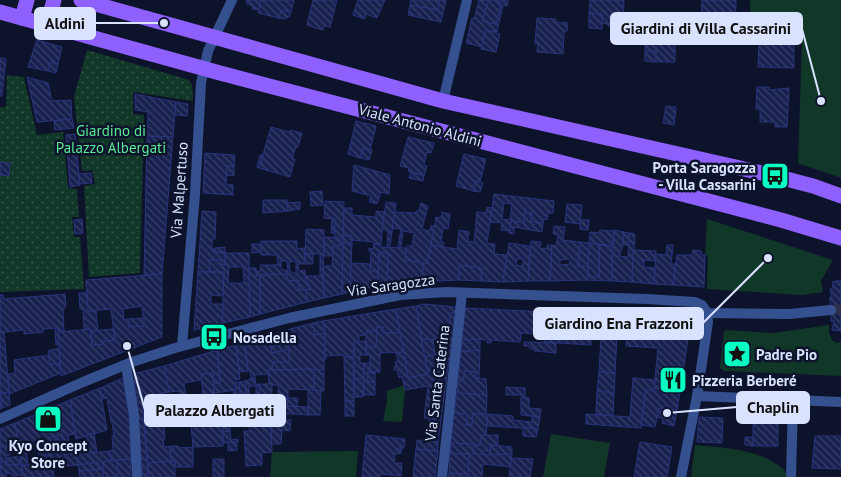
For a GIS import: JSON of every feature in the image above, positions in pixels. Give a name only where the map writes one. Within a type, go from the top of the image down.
[{"type":"main road","points":[[22,18],[27,0]]},
{"type":"main road","points":[[47,25],[54,0]]},
{"type":"main road","name":"Viale Antonio Aldini","points":[[80,0],[443,101],[775,176],[841,196]]},
{"type":"main road","name":"Viale Antonio Aldini","points":[[0,12],[204,68],[781,220],[841,238]]},
{"type":"street","name":"Via Malpertuso","points":[[182,346],[195,194],[201,83],[208,51],[232,0]]},
{"type":"street","name":"Viale Antonio Aldini","points":[[443,101],[467,0]]},
{"type":"street","name":"Via Saragozza","points":[[0,419],[52,395],[126,365],[182,346],[289,318],[414,294],[462,292],[609,296],[687,301],[695,302],[702,306],[707,313],[789,314],[830,310]]},
{"type":"street","name":"Via Santa Caterina","points":[[442,477],[462,292]]},
{"type":"street","points":[[681,477],[697,396],[708,322],[707,313]]},
{"type":"street","points":[[126,365],[134,415],[137,477]]},
{"type":"street","points":[[697,396],[841,402]]},
{"type":"street","points":[[790,477],[793,401]]},
{"type":"green space","points":[[750,0],[841,0],[841,178],[798,163],[802,40],[751,39]]},
{"type":"green space","name":"Giardino di Palazzo Albergati","points":[[87,50],[189,80],[192,85],[193,101],[133,92],[133,114],[144,115],[140,273],[89,277],[84,186],[95,184],[92,170],[82,171],[74,97]]},
{"type":"green space","points":[[7,75],[24,77],[37,135],[63,132],[68,188],[77,189],[79,217],[72,217],[74,237],[80,237],[84,289],[0,292],[0,107],[6,107]]},
{"type":"green space","points":[[707,219],[833,260],[821,281],[823,292],[802,295],[707,289],[708,256],[705,255]]},
{"type":"green space","points":[[829,325],[829,333],[832,340],[837,343],[841,342],[841,376],[725,371],[720,368],[724,331],[726,330],[773,333]]},
{"type":"green space","points":[[404,385],[402,422],[383,421],[387,391]]},
{"type":"green space","points":[[551,434],[610,443],[604,477],[543,477]]},
{"type":"green space","points":[[695,445],[755,454],[777,464],[786,472],[786,477],[691,477]]},
{"type":"green space","points":[[358,451],[356,477],[270,477],[272,452]]},
{"type":"building","points":[[246,0],[261,0],[259,10],[252,9],[253,6],[247,4]]},
{"type":"building","points":[[261,0],[294,0],[291,12],[281,10],[279,18],[258,13]]},
{"type":"building","points":[[313,0],[337,0],[330,27],[324,26],[323,30],[307,25]]},
{"type":"building","points":[[358,0],[385,0],[377,18],[366,14],[365,19],[353,15]]},
{"type":"building","points":[[411,0],[440,0],[438,10],[410,5]]},
{"type":"building","points":[[440,0],[446,0],[441,22],[408,15],[410,5],[438,10]]},
{"type":"building","points":[[479,0],[489,0],[482,21],[496,24],[501,3],[498,0],[508,0],[507,6],[503,5],[497,32],[486,30],[482,47],[466,43]]},
{"type":"building","points":[[489,0],[498,0],[501,3],[496,24],[482,21]]},
{"type":"building","points":[[590,0],[624,0],[623,26],[608,26],[608,24],[602,23],[602,14],[589,13]]},
{"type":"building","points":[[702,0],[736,0],[735,40],[701,39]]},
{"type":"building","points":[[281,10],[291,12],[289,17],[279,18]]},
{"type":"building","points":[[589,13],[602,14],[602,29],[589,28]]},
{"type":"building","points":[[537,18],[556,19],[556,22],[568,23],[567,31],[564,31],[563,54],[537,52],[538,44],[535,44]]},
{"type":"building","points":[[486,30],[500,34],[496,52],[481,49]]},
{"type":"building","points":[[645,34],[657,34],[657,43],[675,44],[675,62],[656,62],[656,51],[645,51]]},
{"type":"building","points":[[37,40],[62,47],[58,64],[50,62],[48,71],[28,67]]},
{"type":"building","points":[[759,44],[794,45],[794,68],[758,67]]},
{"type":"building","points":[[645,51],[656,51],[656,62],[645,61]]},
{"type":"building","points":[[0,58],[6,59],[2,96],[0,96]]},
{"type":"building","points":[[50,62],[58,64],[56,73],[48,71]]},
{"type":"building","points":[[27,77],[48,83],[52,101],[71,100],[72,119],[37,122]]},
{"type":"building","points":[[757,87],[769,87],[769,90],[789,88],[787,127],[775,127],[775,122],[760,122],[760,109],[756,109]]},
{"type":"building","points":[[135,94],[176,102],[173,137],[147,136],[148,112],[135,110]]},
{"type":"building","points":[[176,102],[188,104],[187,116],[175,115]]},
{"type":"building","points":[[666,106],[676,107],[674,125],[663,123]]},
{"type":"building","points":[[72,119],[74,128],[55,130],[54,121]]},
{"type":"building","points":[[356,121],[376,126],[370,150],[363,148],[360,158],[348,154]]},
{"type":"building","points":[[271,127],[302,133],[292,159],[295,159],[290,177],[259,168]]},
{"type":"building","points":[[75,134],[80,185],[70,187],[66,135]]},
{"type":"building","points":[[147,136],[173,137],[162,274],[144,276]]},
{"type":"building","points":[[408,137],[434,143],[431,153],[427,152],[424,165],[427,166],[424,176],[408,171],[409,168],[400,166]]},
{"type":"building","points":[[363,148],[372,150],[369,160],[360,158]]},
{"type":"building","points":[[205,153],[235,155],[234,167],[227,166],[226,184],[233,185],[233,195],[203,193]]},
{"type":"building","points":[[464,154],[486,159],[480,182],[476,181],[473,191],[456,186]]},
{"type":"building","points":[[260,155],[263,155],[259,168],[257,167]]},
{"type":"building","points":[[0,162],[10,163],[9,176],[0,175]]},
{"type":"building","points":[[354,165],[390,175],[389,194],[381,192],[377,204],[369,202],[371,196],[352,191]]},
{"type":"building","points":[[227,166],[234,167],[234,176],[226,175]]},
{"type":"building","points":[[411,172],[424,175],[423,181],[409,178]]},
{"type":"building","points":[[91,173],[92,183],[80,184],[79,174]]},
{"type":"building","points":[[476,181],[483,183],[480,192],[473,191]]},
{"type":"building","points":[[322,191],[323,205],[311,206],[310,192]]},
{"type":"building","points":[[494,194],[554,201],[553,213],[548,213],[547,220],[544,219],[543,223],[531,222],[532,213],[525,212],[524,222],[511,221],[509,231],[501,230],[502,223],[490,222]],"holes":[[[504,203],[512,204],[510,220],[502,219]]]},
{"type":"building","points":[[263,200],[287,200],[288,211],[263,213]]},
{"type":"building","points":[[325,201],[344,202],[342,294],[324,298],[323,266],[332,266],[333,246],[339,246],[340,238],[334,238],[335,219],[324,218]]},
{"type":"building","points":[[300,202],[300,209],[288,211],[287,203]]},
{"type":"building","points":[[386,202],[396,203],[392,232],[382,229]]},
{"type":"building","points":[[421,203],[428,206],[422,229],[429,231],[431,226],[435,226],[427,264],[405,260],[407,246],[412,246],[414,233],[403,231],[401,247],[398,247],[401,229],[392,228],[395,212],[416,213],[416,211],[419,211]]},
{"type":"building","points":[[567,204],[582,205],[580,224],[565,222]]},
{"type":"building","points":[[487,207],[492,208],[487,243],[495,244],[494,254],[507,255],[503,282],[481,281],[482,268],[459,265],[459,280],[421,282],[424,263],[427,264],[431,245],[457,249],[459,230],[469,232],[468,241],[474,242],[477,212],[486,213]]},
{"type":"building","points":[[344,208],[352,208],[352,215],[376,217],[376,211],[384,212],[381,244],[352,240],[352,236],[343,235]]},
{"type":"building","points":[[202,211],[216,212],[215,239],[212,239],[212,249],[215,249],[215,252],[225,252],[225,265],[221,265],[221,260],[209,260],[210,272],[198,272]]},
{"type":"building","points":[[442,212],[450,214],[448,229],[443,228],[441,242],[444,242],[443,247],[431,245],[436,217],[441,218]]},
{"type":"building","points":[[525,212],[532,213],[531,222],[543,223],[542,232],[514,227],[514,234],[509,233],[511,221],[524,222]]},
{"type":"building","points":[[332,218],[335,219],[334,233],[331,233]]},
{"type":"building","points":[[82,219],[83,233],[75,234],[74,220]]},
{"type":"building","points":[[581,220],[589,220],[588,230],[580,229]]},
{"type":"building","points":[[554,226],[565,227],[563,240],[580,242],[578,266],[588,267],[588,277],[599,277],[599,245],[612,246],[612,281],[550,281],[552,245],[556,246],[558,235],[553,234]],"holes":[[[569,259],[570,264],[560,265],[560,260]]]},
{"type":"building","points":[[306,229],[324,230],[323,276],[320,276],[320,254],[305,254]]},
{"type":"building","points":[[600,230],[614,231],[612,246],[589,243],[590,232],[599,233]]},
{"type":"building","points":[[614,230],[624,232],[623,245],[619,256],[628,257],[629,233],[635,234],[632,282],[612,281]]},
{"type":"building","points":[[388,231],[392,232],[390,246],[387,246]]},
{"type":"building","points":[[624,232],[629,233],[629,245],[623,245]]},
{"type":"building","points":[[343,235],[352,236],[352,243],[343,243]]},
{"type":"building","points":[[324,237],[340,238],[339,246],[333,246],[333,256],[324,256]]},
{"type":"building","points":[[261,241],[297,241],[297,249],[305,248],[304,264],[298,264],[299,271],[305,270],[306,283],[309,283],[310,290],[299,290],[298,280],[288,281],[287,274],[256,276],[256,271],[261,271],[260,265],[278,265],[277,255],[261,255]],"holes":[[[281,261],[287,261],[288,271],[281,269]],[[296,261],[296,273],[292,273],[289,262]]]},
{"type":"building","points":[[531,241],[541,242],[540,248],[547,249],[547,245],[552,245],[550,281],[528,281]]},
{"type":"building","points":[[580,242],[589,243],[588,267],[578,266]]},
{"type":"building","points":[[343,243],[352,243],[350,292],[342,294]]},
{"type":"building","points":[[509,243],[530,246],[528,281],[503,282]],"holes":[[[517,259],[523,259],[523,266],[516,265]]]},
{"type":"building","points":[[589,243],[599,245],[599,277],[588,277]]},
{"type":"building","points":[[252,244],[261,244],[261,252],[252,253]]},
{"type":"building","points":[[374,244],[381,244],[380,247],[406,248],[405,260],[424,263],[421,282],[387,285],[388,253],[379,252],[378,271],[370,271],[371,251],[369,251],[369,248],[373,249]]},
{"type":"building","points":[[667,245],[673,245],[671,264],[676,264],[673,285],[654,284],[656,254],[666,255]]},
{"type":"building","points":[[225,247],[225,252],[215,252],[215,248]]},
{"type":"building","points":[[633,250],[656,251],[655,261],[644,260],[644,267],[655,268],[654,284],[632,282]]},
{"type":"building","points":[[693,250],[701,251],[701,255],[705,255],[704,287],[673,285],[677,255],[692,255]]},
{"type":"building","points":[[379,252],[388,253],[387,285],[378,286]]},
{"type":"building","points":[[225,253],[249,253],[250,317],[222,323],[224,272],[210,272],[209,260],[221,260],[221,265],[225,265]],"holes":[[[229,267],[243,267],[244,283],[228,283]]]},
{"type":"building","points":[[305,254],[313,254],[313,264],[304,264]]},
{"type":"building","points":[[351,263],[370,264],[370,271],[378,271],[378,286],[350,292]]},
{"type":"building","points":[[459,265],[482,268],[481,281],[459,280]]},
{"type":"building","points":[[249,268],[256,268],[256,276],[260,275],[260,314],[250,317]]},
{"type":"building","points":[[198,272],[224,272],[223,296],[211,295],[211,304],[223,304],[222,323],[194,330]]},
{"type":"building","points":[[162,274],[162,337],[61,376],[58,332],[90,329],[92,345],[103,344],[103,341],[115,340],[111,309],[88,311],[86,280]],"holes":[[[142,306],[144,326],[129,327],[128,319],[124,320],[123,309]]]},
{"type":"building","points":[[287,274],[288,281],[298,280],[299,290],[306,290],[307,302],[260,314],[260,275]]},
{"type":"building","points":[[306,276],[323,276],[324,298],[307,302],[306,290],[310,290],[309,283],[306,283]]},
{"type":"building","points":[[841,280],[841,331],[832,330],[834,321],[831,321],[830,297],[832,297],[830,289],[833,288],[832,282]]},
{"type":"building","points":[[79,293],[87,293],[88,311],[96,311],[98,331],[84,329],[83,309],[80,309]]},
{"type":"building","points":[[65,294],[66,306],[63,310],[64,331],[58,332],[58,328],[43,329],[43,332],[24,334],[24,330],[4,332],[9,392],[1,393],[2,408],[0,409],[0,295],[3,295],[4,299]]},
{"type":"building","points":[[424,304],[456,307],[456,313],[450,313],[448,340],[421,339],[416,306]]},
{"type":"building","points":[[416,306],[428,374],[408,378],[396,309]]},
{"type":"building","points":[[465,308],[691,319],[680,392],[654,388],[658,348],[626,346],[627,336],[617,335],[615,373],[599,372],[601,337],[591,336],[591,345],[544,342],[545,334],[521,333],[520,342],[491,340],[491,343],[487,343],[487,340],[480,339],[462,340]]},
{"type":"building","points":[[396,309],[400,333],[383,333],[383,327],[377,327],[377,330],[366,332],[366,335],[359,336],[359,341],[354,342],[353,357],[344,357],[344,355],[326,356],[326,359],[324,359],[325,334],[323,321]]},
{"type":"building","points":[[450,313],[456,313],[453,341],[448,340]]},
{"type":"building","points":[[144,318],[144,326],[129,327],[128,319]]},
{"type":"building","points":[[323,321],[325,333],[314,335],[313,323]]},
{"type":"building","points":[[313,323],[314,335],[325,333],[324,370],[272,370],[272,362],[289,362],[287,330]]},
{"type":"building","points":[[377,327],[383,327],[383,333],[400,333],[404,352],[380,353],[380,372],[370,372],[370,355],[366,355],[366,346],[376,347]]},
{"type":"building","points":[[55,328],[58,328],[59,344],[56,345]]},
{"type":"building","points":[[114,329],[115,340],[103,341],[103,344],[92,345],[91,331]]},
{"type":"building","points":[[287,330],[288,343],[271,347],[272,353],[289,349],[289,362],[272,362],[272,370],[268,370],[269,374],[255,375],[255,378],[251,379],[250,370],[248,371],[245,346],[255,344],[254,340]]},
{"type":"building","points":[[377,330],[376,347],[366,346],[366,332]]},
{"type":"building","points":[[421,339],[433,340],[435,354],[425,357]]},
{"type":"building","points":[[480,339],[480,351],[461,351],[462,340]]},
{"type":"building","points":[[254,340],[255,344],[245,346],[248,371],[239,372],[236,345]]},
{"type":"building","points":[[445,340],[454,341],[453,350],[444,349]]},
{"type":"building","points":[[366,341],[366,355],[360,355],[360,363],[364,363],[364,379],[354,379],[354,342]]},
{"type":"building","points":[[524,342],[556,343],[556,353],[534,351],[529,346],[524,346]]},
{"type":"building","points":[[288,343],[289,349],[272,353],[271,347]]},
{"type":"building","points":[[236,345],[240,379],[235,380],[236,390],[214,393],[214,383],[220,383],[217,350]]},
{"type":"building","points":[[59,348],[60,366],[58,363],[50,365],[48,351]]},
{"type":"building","points":[[444,349],[452,350],[448,366],[444,353]]},
{"type":"building","points":[[217,350],[220,383],[214,383],[213,373],[201,374],[202,380],[184,383],[187,404],[178,406],[176,397],[180,396],[179,391],[169,392],[164,366]]},
{"type":"building","points":[[473,350],[480,351],[479,378],[475,378],[476,372],[464,371],[464,381],[458,381],[461,351],[472,352]]},
{"type":"building","points":[[404,352],[408,378],[428,374],[427,371],[432,370],[434,385],[446,383],[441,419],[424,418],[428,386],[405,390],[402,377],[399,378],[397,370],[394,370],[395,362],[398,361],[396,353]]},
{"type":"building","points":[[444,352],[448,366],[446,383],[434,385],[432,370],[427,371],[425,357]]},
{"type":"building","points":[[49,355],[50,365],[58,363],[61,373],[9,394],[8,374],[15,373],[14,360]]},
{"type":"building","points":[[344,357],[353,357],[354,401],[345,401]]},
{"type":"building","points":[[364,363],[370,363],[368,382],[375,382],[375,395],[363,395]]},
{"type":"building","points":[[164,366],[169,392],[159,394],[162,405],[165,439],[163,439],[164,447],[173,446],[174,450],[170,450],[171,461],[148,463],[142,397],[136,397],[134,374]]},
{"type":"building","points":[[314,369],[314,390],[288,389],[288,398],[278,397],[278,385],[272,385],[271,427],[261,427],[259,384],[269,384],[268,370]]},
{"type":"building","points":[[314,369],[324,370],[324,391],[314,391]]},
{"type":"building","points":[[464,371],[476,372],[475,378],[486,379],[487,395],[457,393],[458,381],[464,381]]},
{"type":"building","points":[[368,372],[375,372],[375,382],[368,382]]},
{"type":"building","points":[[599,372],[615,373],[614,393],[597,391]]},
{"type":"building","points":[[213,373],[214,419],[223,419],[223,446],[193,447],[191,425],[202,424],[201,414],[204,408],[201,374]]},
{"type":"building","points":[[123,378],[129,414],[131,459],[111,461],[110,451],[113,450],[112,436],[114,436],[112,422],[107,398],[102,399],[100,388]]},
{"type":"building","points":[[255,378],[256,385],[259,384],[260,412],[257,413],[257,416],[253,416],[253,413],[250,414],[249,395],[256,394],[256,386],[249,386],[249,393],[246,394],[245,381]]},
{"type":"building","points":[[633,378],[655,380],[654,391],[646,390],[641,428],[586,424],[586,414],[630,417]]},
{"type":"building","points":[[354,379],[364,379],[363,397],[354,397]]},
{"type":"building","points":[[245,381],[246,394],[249,393],[250,420],[223,421],[222,403],[241,402],[239,382]]},
{"type":"building","points":[[239,382],[241,402],[234,403],[233,390],[236,390],[235,383]]},
{"type":"building","points":[[506,387],[525,388],[525,397],[521,395],[506,395]]},
{"type":"building","points":[[100,388],[107,430],[76,439],[70,400]]},
{"type":"building","points":[[654,388],[680,392],[677,410],[659,408],[655,427],[641,425],[646,390],[654,391]]},
{"type":"building","points":[[308,389],[321,391],[320,415],[308,415]]},
{"type":"building","points":[[597,391],[614,393],[613,416],[596,414]]},
{"type":"building","points":[[9,392],[10,405],[2,408],[1,393]]},
{"type":"building","points":[[457,393],[487,395],[486,414],[473,414],[472,425],[466,425],[467,414],[454,413]]},
{"type":"building","points":[[136,397],[142,397],[148,477],[143,477]]},
{"type":"building","points":[[278,397],[288,398],[287,406],[308,407],[308,415],[280,413],[279,422],[271,421],[271,407],[278,407]]},
{"type":"building","points":[[521,397],[529,398],[529,408],[541,409],[540,417],[521,415]]},
{"type":"building","points":[[288,398],[298,398],[297,406],[287,406]]},
{"type":"building","points":[[70,400],[75,434],[68,435],[69,445],[76,444],[78,465],[53,467],[54,477],[22,477],[22,465],[40,464],[38,447],[44,446],[46,456],[52,455],[51,449],[58,448],[56,440],[49,442],[48,438],[57,435],[60,446],[64,446],[58,405]]},
{"type":"building","points":[[345,401],[354,401],[354,416],[345,416]]},
{"type":"building","points":[[58,405],[64,446],[60,446],[57,435],[48,438],[52,455],[46,456],[44,446],[26,450],[28,465],[22,465],[15,423]]},
{"type":"building","points":[[659,408],[677,410],[674,426],[662,423],[663,418],[657,417]]},
{"type":"building","points":[[280,413],[286,414],[286,420],[291,420],[290,431],[282,430],[281,444],[271,444],[271,421],[279,422]]},
{"type":"building","points":[[454,413],[467,414],[466,425],[472,425],[473,414],[488,414],[486,435],[482,435],[480,445],[451,443]]},
{"type":"building","points":[[488,414],[513,416],[513,420],[532,422],[532,416],[540,417],[538,429],[487,426]]},
{"type":"building","points":[[699,417],[723,418],[722,443],[697,442]]},
{"type":"building","points":[[429,419],[441,419],[440,428],[428,428]]},
{"type":"building","points":[[223,421],[230,421],[230,431],[223,432]]},
{"type":"building","points":[[753,421],[778,421],[778,446],[753,446]]},
{"type":"building","points":[[15,423],[20,451],[10,452],[9,446],[0,447],[0,429]]},
{"type":"building","points":[[261,424],[261,427],[271,427],[272,452],[262,453],[262,465],[246,466],[244,431],[250,431],[249,425]]},
{"type":"building","points":[[523,427],[538,429],[536,437],[523,436]]},
{"type":"building","points":[[428,428],[440,428],[438,442],[427,441]]},
{"type":"building","points":[[230,431],[231,440],[238,439],[238,442],[223,443],[223,432]]},
{"type":"building","points":[[94,433],[97,452],[89,453],[86,435]]},
{"type":"building","points":[[366,435],[405,439],[404,448],[398,448],[402,449],[401,453],[395,454],[394,463],[402,463],[401,476],[380,474],[380,477],[362,477]]},
{"type":"building","points":[[482,435],[498,435],[498,445],[490,445],[491,450],[483,451],[483,455],[473,454],[474,444],[480,445]]},
{"type":"building","points":[[815,436],[841,436],[841,469],[812,468]]},
{"type":"building","points":[[745,437],[753,437],[753,446],[745,445]]},
{"type":"building","points":[[417,440],[438,442],[438,451],[416,449]]},
{"type":"building","points":[[237,442],[237,450],[228,451],[228,443]]},
{"type":"building","points":[[640,442],[672,447],[667,477],[634,477]]},
{"type":"building","points":[[451,443],[474,444],[473,454],[512,454],[510,467],[483,464],[482,477],[448,477],[449,473],[468,474],[469,454],[450,454]]},
{"type":"building","points":[[88,445],[89,453],[110,451],[111,461],[103,462],[104,469],[99,470],[98,462],[78,465],[76,446]]},
{"type":"building","points":[[490,445],[512,447],[512,454],[483,455],[483,451],[491,450]]},
{"type":"building","points":[[9,446],[10,455],[6,455],[7,461],[0,462],[0,447]]},
{"type":"building","points":[[173,446],[178,446],[179,448],[193,447],[193,467],[175,467],[175,461],[171,461],[170,450],[174,450]]},
{"type":"building","points":[[416,449],[438,451],[435,477],[413,477]]},
{"type":"building","points":[[450,454],[469,454],[468,474],[449,473]]},
{"type":"building","points":[[20,456],[21,464],[7,465],[6,458]]},
{"type":"building","points":[[511,458],[533,459],[530,477],[509,476]]},
{"type":"building","points":[[131,459],[130,477],[103,477],[118,476],[117,460]]},
{"type":"building","points":[[213,459],[224,459],[224,477],[213,477]]},
{"type":"building","points":[[117,460],[118,476],[103,477],[103,462]]},
{"type":"building","points":[[7,461],[7,465],[21,464],[22,475],[12,476],[11,473],[6,474],[6,477],[1,477],[0,462]]},
{"type":"building","points":[[175,461],[175,477],[148,477],[148,463]]},
{"type":"building","points":[[98,462],[99,470],[79,471],[78,465]]},
{"type":"building","points":[[103,469],[103,477],[80,477],[79,471]]},
{"type":"tunnel","points":[[831,310],[841,309]]},
{"type":"place","name":"Aldini","points":[[164,23]]},
{"type":"place","name":"Giardini di Villa Cassarini","points":[[821,101]]},
{"type":"place","name":"Porta Saragozza - Villa Cassarini","points":[[775,176]]},
{"type":"place","name":"Giardino Ena Frazzoni","points":[[768,258]]},
{"type":"place","name":"Nosadella","points":[[214,337]]},
{"type":"place","name":"Palazzo Albergati","points":[[127,346]]},
{"type":"place","name":"Padre Pio","points":[[737,354]]},
{"type":"place","name":"Pizzeria Berberé","points":[[673,380]]},
{"type":"place","name":"Chaplin","points":[[667,413]]},
{"type":"place","name":"Kyo Concept Store","points":[[48,419]]}]
